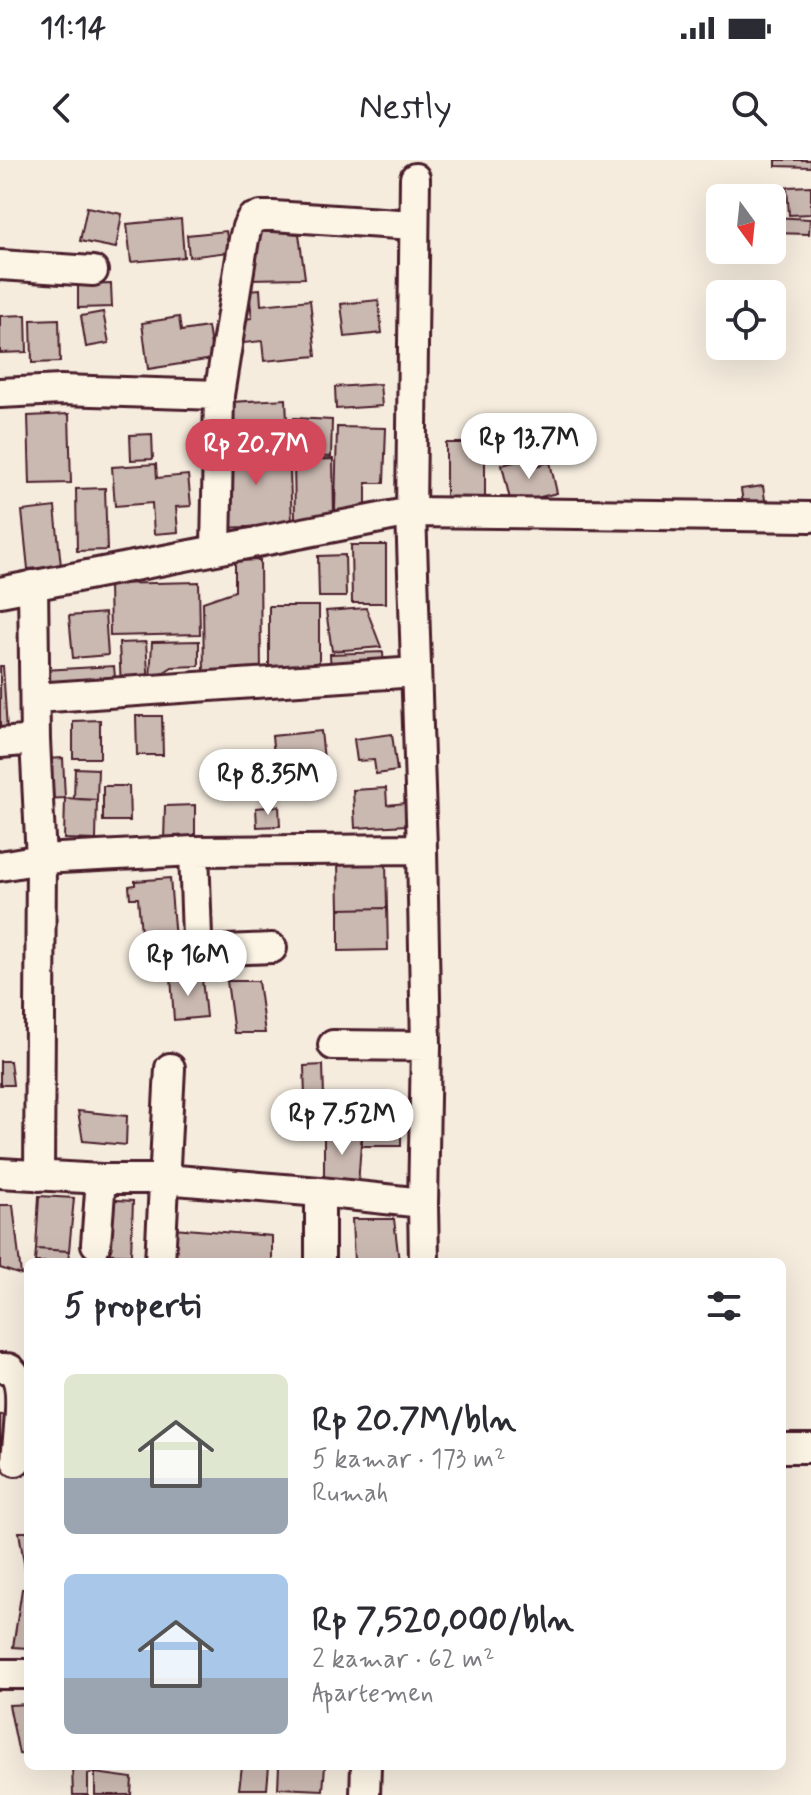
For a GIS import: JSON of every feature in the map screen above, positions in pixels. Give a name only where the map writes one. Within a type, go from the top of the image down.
[{"type":"street","points":[[415,178],[411,512],[426,1046],[424,1258]]},
{"type":"street","points":[[216,549],[219,395],[247,227],[251,219],[273,216],[414,225]]},
{"type":"street","points":[[0,265],[93,271]]},
{"type":"street","points":[[0,393],[61,390],[219,395]]},
{"type":"street","points":[[0,592],[411,512],[811,517]]},
{"type":"street","points":[[33,585],[35,740],[41,859],[39,1176]]},
{"type":"street","points":[[35,698],[416,672]]},
{"type":"street","points":[[0,743],[35,740]]},
{"type":"street","points":[[0,866],[41,859],[194,851],[422,849]]},
{"type":"street","points":[[194,851],[197,937],[203,951],[272,948]]},
{"type":"street","points":[[333,1045],[426,1046]]},
{"type":"street","points":[[160,1258],[170,1068]]},
{"type":"street","points":[[0,1173],[164,1179],[423,1203]]},
{"type":"street","points":[[96,1244],[101,1179]]},
{"type":"street","points":[[320,1192],[320,1258]]},
{"type":"street","points":[[0,1368],[9,1368],[20,1384],[15,1462]]},
{"type":"street","points":[[786,1448],[811,1448]]},
{"type":"street","points":[[0,1674],[24,1674]]},
{"type":"street","points":[[365,1795],[366,1770]]},
{"type":"building","points":[[776,160],[811,160],[811,167],[776,166]]},
{"type":"building","points":[[811,186],[811,214],[789,215],[787,187]]},
{"type":"building","points":[[87,207],[122,214],[116,248],[80,241]]},
{"type":"building","points":[[786,218],[810,219],[809,234],[786,233]]},
{"type":"building","points":[[181,219],[184,257],[131,262],[127,224]]},
{"type":"building","points":[[251,229],[299,234],[305,278],[248,279]]},
{"type":"building","points":[[226,231],[229,252],[189,257],[187,235]]},
{"type":"building","points":[[111,284],[112,307],[78,308],[78,285]]},
{"type":"building","points":[[260,289],[261,305],[310,300],[316,356],[264,361],[262,341],[234,344],[232,320],[252,318],[249,290]]},
{"type":"building","points":[[378,300],[382,333],[345,337],[341,304]]},
{"type":"building","points":[[103,312],[109,343],[86,347],[81,316]]},
{"type":"building","points":[[26,315],[27,352],[0,353],[0,316]]},
{"type":"building","points":[[179,317],[181,331],[208,327],[213,359],[148,369],[142,323]]},
{"type":"building","points":[[59,319],[60,362],[32,363],[31,320]]},
{"type":"building","points":[[380,384],[382,406],[336,409],[335,387]]},
{"type":"building","points":[[286,399],[288,444],[231,447],[230,402]]},
{"type":"building","points":[[69,414],[71,483],[30,484],[28,416]]},
{"type":"building","points":[[294,418],[332,420],[331,457],[292,455]]},
{"type":"building","points":[[337,427],[386,428],[384,483],[366,483],[366,510],[335,510]]},
{"type":"building","points":[[152,434],[153,459],[131,460],[130,435]]},
{"type":"building","points":[[446,443],[485,443],[485,499],[446,499]]},
{"type":"building","points":[[289,446],[292,525],[223,528],[220,449]]},
{"type":"building","points":[[530,458],[532,467],[550,462],[557,493],[511,504],[502,465]]},
{"type":"building","points":[[333,459],[334,517],[295,518],[294,460]]},
{"type":"building","points":[[156,464],[157,478],[188,475],[191,506],[176,507],[178,532],[154,534],[152,503],[115,506],[112,467]]},
{"type":"building","points":[[763,486],[766,507],[744,510],[741,489]]},
{"type":"building","points":[[105,488],[107,550],[77,551],[76,489]]},
{"type":"building","points":[[55,507],[61,566],[28,569],[22,511]]},
{"type":"building","points":[[351,545],[386,545],[386,603],[352,603]]},
{"type":"building","points":[[345,555],[346,597],[319,597],[318,556]]},
{"type":"building","points":[[260,560],[261,674],[204,675],[203,602],[235,591],[235,561]]},
{"type":"building","points":[[199,582],[200,634],[110,636],[109,584]]},
{"type":"building","points":[[269,606],[319,606],[319,674],[269,675]]},
{"type":"building","points":[[366,608],[381,647],[332,651],[326,611]]},
{"type":"building","points":[[105,613],[108,655],[73,658],[69,616]]},
{"type":"building","points":[[199,641],[199,666],[172,667],[150,681],[152,642]]},
{"type":"building","points":[[146,642],[149,686],[121,688],[119,643]]},
{"type":"building","points":[[383,652],[384,672],[331,675],[330,654]]},
{"type":"building","points":[[0,666],[3,666],[7,730],[0,731]]},
{"type":"building","points":[[114,666],[116,689],[46,694],[44,670]]},
{"type":"building","points":[[136,716],[162,716],[163,755],[137,755]]},
{"type":"building","points":[[100,720],[100,758],[73,758],[73,721]]},
{"type":"building","points":[[321,731],[326,779],[277,784],[272,736]]},
{"type":"building","points":[[392,734],[397,771],[376,774],[374,760],[357,761],[354,739]]},
{"type":"building","points":[[63,758],[65,798],[44,799],[45,759]]},
{"type":"building","points":[[75,768],[98,769],[97,800],[74,799]]},
{"type":"building","points":[[103,786],[129,786],[130,821],[103,821]]},
{"type":"building","points":[[386,788],[387,805],[405,803],[407,825],[355,828],[353,790]]},
{"type":"building","points":[[65,798],[97,800],[96,840],[64,839]]},
{"type":"building","points":[[195,805],[195,840],[164,841],[165,806]]},
{"type":"building","points":[[279,806],[280,826],[257,827],[256,808]]},
{"type":"building","points":[[386,861],[387,908],[339,909],[338,862]]},
{"type":"building","points":[[170,878],[176,952],[143,956],[138,898],[130,898],[129,886],[135,885],[135,881]]},
{"type":"building","points":[[387,908],[388,950],[339,951],[339,909]]},
{"type":"building","points":[[171,977],[202,979],[206,1017],[174,1020]]},
{"type":"building","points":[[227,981],[258,981],[265,1033],[234,1033]]},
{"type":"building","points":[[0,1061],[10,1061],[13,1085],[0,1085]]},
{"type":"building","points":[[323,1065],[324,1097],[335,1097],[336,1105],[365,1104],[366,1126],[306,1129],[304,1066]]},
{"type":"building","points":[[78,1111],[127,1116],[126,1145],[83,1141]]},
{"type":"building","points":[[362,1130],[358,1185],[324,1184],[324,1131]]},
{"type":"building","points":[[362,1130],[401,1130],[401,1146],[362,1146]]},
{"type":"building","points":[[39,1196],[74,1198],[69,1251],[36,1249]]},
{"type":"building","points":[[100,1199],[133,1201],[131,1255],[98,1253]]},
{"type":"building","points":[[0,1205],[13,1205],[21,1275],[0,1268]]},
{"type":"building","points":[[352,1219],[394,1219],[399,1258],[354,1258]]},
{"type":"building","points":[[173,1228],[272,1236],[272,1258],[171,1258]]},
{"type":"building","points":[[36,1249],[69,1251],[68,1258],[35,1258]]},
{"type":"building","points":[[98,1253],[131,1255],[131,1258],[98,1258]]},
{"type":"building","points":[[18,1413],[7,1452],[0,1452],[0,1415]]},
{"type":"building","points":[[19,1532],[24,1532],[24,1563]]},
{"type":"building","points":[[22,1589],[24,1589],[24,1648],[13,1647]]},
{"type":"building","points":[[24,1704],[24,1755],[19,1754],[9,1705]]},
{"type":"building","points":[[72,1770],[102,1770],[88,1774],[88,1795],[73,1795]]},
{"type":"building","points":[[241,1770],[269,1770],[267,1789],[239,1789]]},
{"type":"building","points":[[279,1770],[325,1770],[323,1790],[278,1788]]},
{"type":"building","points":[[95,1773],[132,1778],[131,1795],[95,1795]]}]
